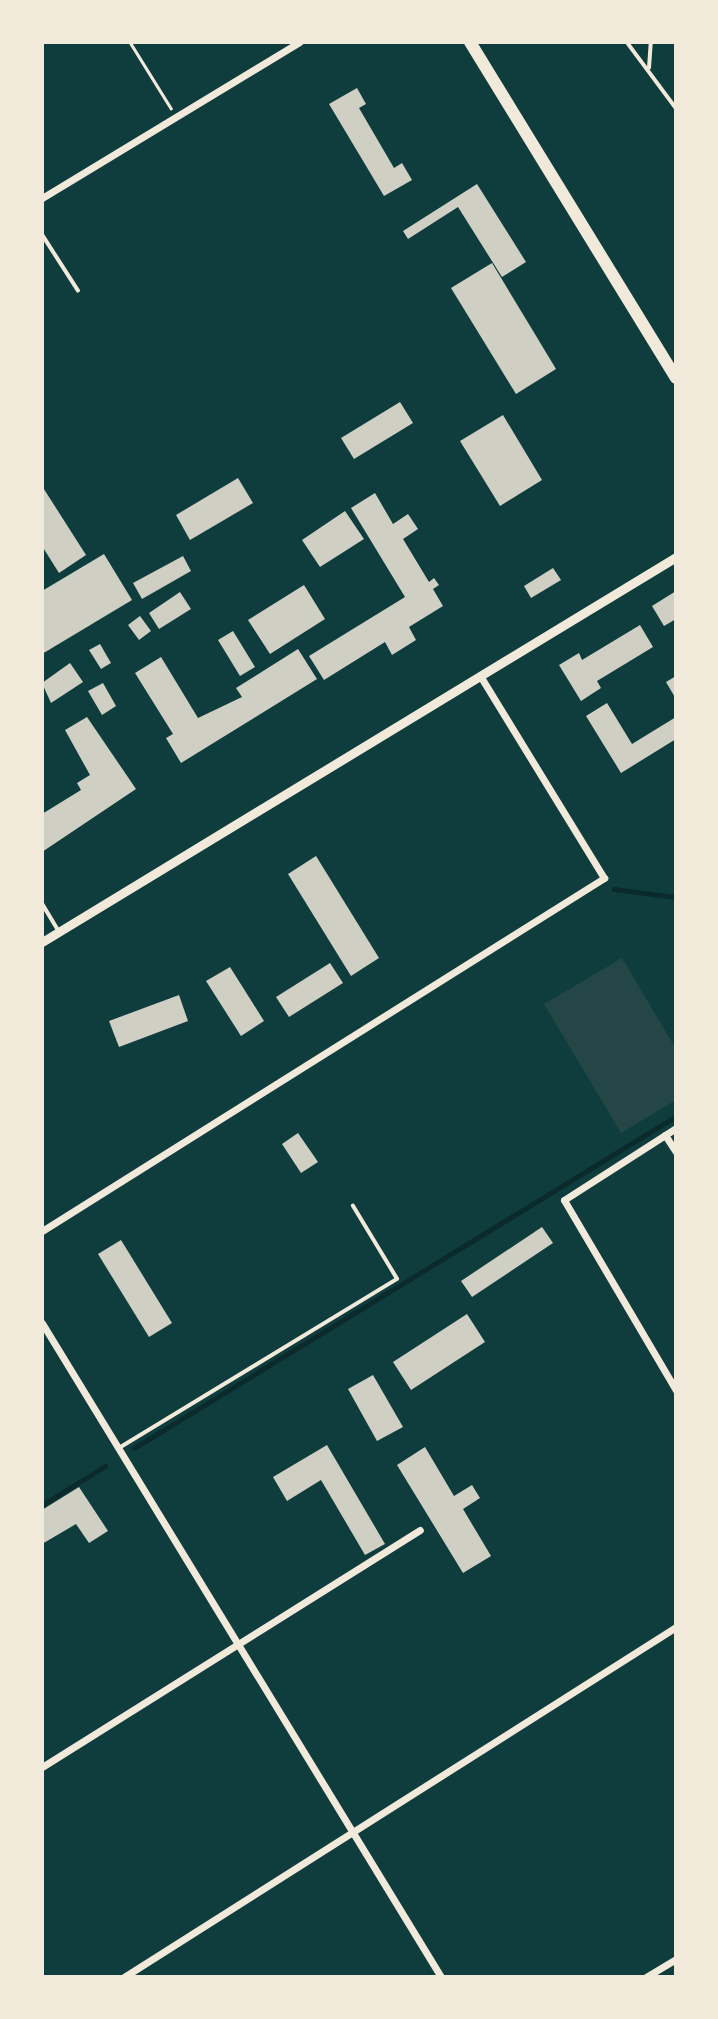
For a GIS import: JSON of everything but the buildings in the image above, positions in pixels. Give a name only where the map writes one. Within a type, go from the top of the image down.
[{"type":"highway","points":[[470,42],[676,378]]},
{"type":"street","points":[[42,198],[300,42]]},
{"type":"street","points":[[42,942],[676,557]]},
{"type":"street","points":[[42,1231],[604,878],[480,676]]},
{"type":"street","points":[[676,1128],[564,1200],[676,1390]]},
{"type":"street","points":[[665,1135],[676,1152]]},
{"type":"street","points":[[42,1323],[235,1641],[352,1827],[441,1977]]},
{"type":"street","points":[[42,1767],[235,1641],[420,1531]]},
{"type":"street","points":[[124,1977],[352,1827],[676,1627]]},
{"type":"street","points":[[646,1977],[676,1959]]},
{"type":"lane","points":[[627,42],[649,68],[676,108]]},
{"type":"lane","points":[[649,68],[651,42]]},
{"type":"lane","points":[[42,234],[78,290]]},
{"type":"lane","points":[[42,903],[58,931]]},
{"type":"lane","points":[[117,1449],[397,1279],[353,1206]]},
{"type":"path","points":[[130,42],[176,117]]},
{"type":"shaded area","points":[[622,958],[676,1049],[676,1100],[621,1133],[544,1004]]},
{"type":"waterway","points":[[614,889],[676,897]]},
{"type":"waterway","points":[[134,1448],[676,1116]]},
{"type":"waterway","points":[[42,1505],[105,1466]]}]
